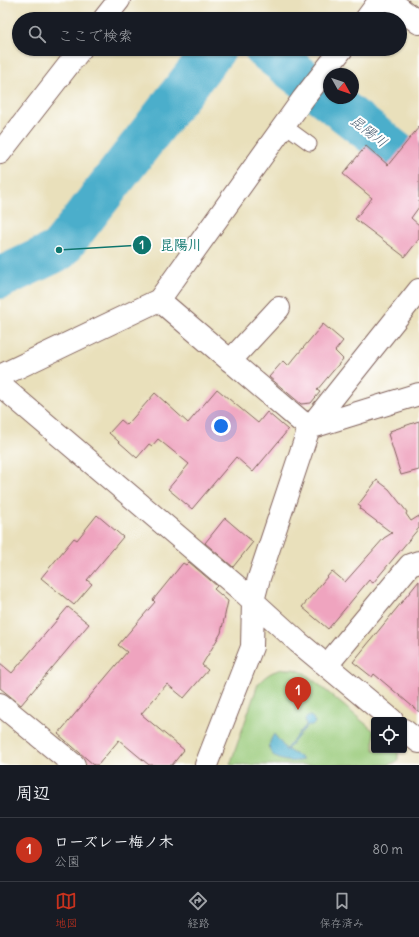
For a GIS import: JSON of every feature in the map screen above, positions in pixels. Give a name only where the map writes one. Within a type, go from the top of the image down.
[{"type":"street","points":[[110,12],[119,0]]},
{"type":"street","points":[[371,12],[380,0]]},
{"type":"street","points":[[389,0],[405,12]]},
{"type":"street","points":[[407,14],[419,23]]},
{"type":"street","points":[[3,141],[75,56]]},
{"type":"street","points":[[0,376],[159,300],[284,125],[337,56]]},
{"type":"street","points":[[206,765],[252,647],[253,601],[258,578],[309,428],[419,290]]},
{"type":"street","points":[[159,300],[309,428]]},
{"type":"street","points":[[230,361],[279,308]]},
{"type":"street","points":[[0,385],[253,601],[274,621],[388,717]]},
{"type":"street","points":[[309,428],[419,394]]},
{"type":"street","points":[[327,665],[410,565],[419,562]]},
{"type":"street","points":[[0,704],[74,765]]},
{"type":"street","points":[[407,732],[419,742]]},
{"type":"lane","points":[[284,125],[310,144]]},
{"type":"green space","points":[[293,669],[305,673],[371,728],[371,753],[398,753],[398,759],[396,762],[388,765],[230,765],[258,684],[264,678],[276,671]]},
{"type":"water","points":[[310,716],[313,718],[315,723],[312,726],[307,726],[286,751],[288,750],[303,760],[288,761],[276,757],[270,748],[270,742],[274,734],[285,750],[306,725],[306,718]]},
{"type":"building","points":[[419,127],[419,207],[411,218],[419,225],[419,239],[405,257],[355,219],[372,198],[343,174],[366,146],[388,165]]},
{"type":"building","points":[[323,324],[343,341],[335,351],[343,359],[317,390],[320,392],[311,403],[301,404],[269,377],[283,361],[288,366]]},
{"type":"building","points":[[217,389],[258,423],[267,412],[288,430],[253,472],[236,457],[192,509],[168,489],[189,464],[158,439],[152,446],[149,444],[137,458],[109,433],[121,420],[127,425],[155,393],[188,423]]},
{"type":"building","points":[[419,421],[419,470],[401,475],[388,434],[391,433],[390,431]]},
{"type":"building","points":[[377,480],[389,489],[407,512],[406,514],[411,521],[419,516],[419,528],[373,583],[369,580],[328,629],[302,607],[332,571],[345,582],[384,538],[392,533],[360,509],[361,507],[358,505]]},
{"type":"building","points":[[97,515],[123,537],[87,580],[92,584],[74,605],[41,578],[74,538],[77,540]]},
{"type":"building","points":[[225,518],[253,542],[233,567],[205,543]]},
{"type":"building","points":[[189,562],[217,586],[214,589],[228,601],[221,633],[202,665],[208,670],[184,698],[167,684],[141,714],[184,750],[172,765],[149,765],[119,740],[98,765],[94,765],[58,734],[127,652],[118,645],[155,602],[153,600],[183,563],[186,565]]},
{"type":"building","points":[[419,581],[419,712],[374,674],[372,677],[353,662]]},
{"type":"building","points":[[68,607],[89,624],[21,705],[0,688],[0,663],[12,673]]},
{"type":"waterway","name":"昆陽川","points":[[0,278],[59,250],[210,56]]},
{"type":"waterway","name":"昆陽川","points":[[274,56],[305,80]]},
{"type":"waterway","name":"昆陽川","points":[[320,93],[419,170]]},
{"type":"place","name":"昆陽川","points":[[59,250]]},
{"type":"place","name":"ローズレー梅ノ木","points":[[298,710]]}]
